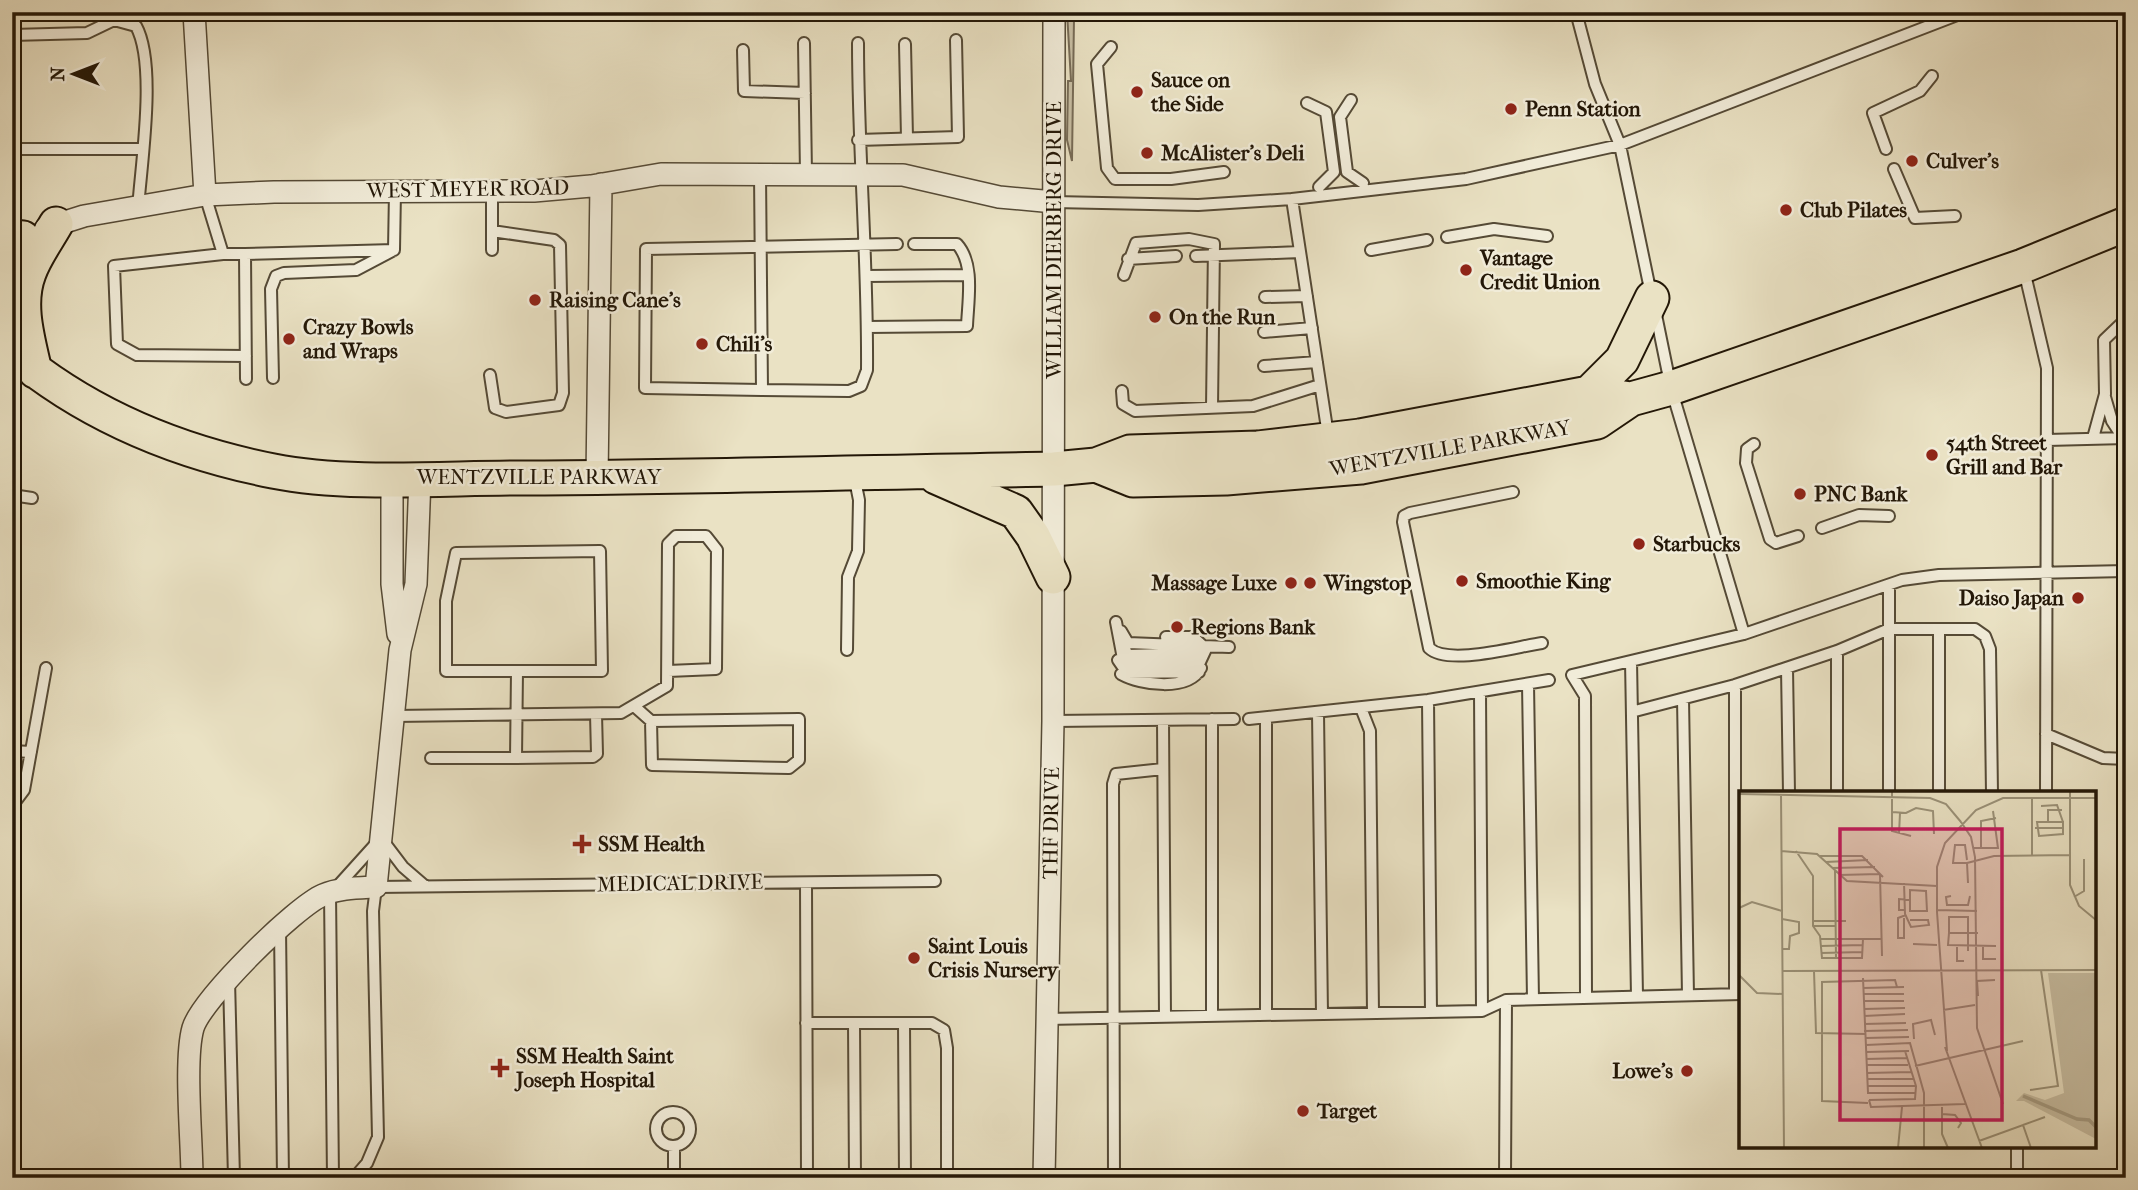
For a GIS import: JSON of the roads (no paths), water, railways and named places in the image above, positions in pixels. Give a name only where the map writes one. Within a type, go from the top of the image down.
[{"type":"main road","points":[[24,362],[24,299],[28,273],[56,224]]},
{"type":"main road","name":"WENTZVILLE PARKWAY","points":[[24,362],[100,413],[153,437],[214,457],[276,472],[406,479],[1054,469],[1096,465],[1130,452],[1258,448],[1329,440],[1589,393],[1631,398],[1671,388],[2023,266],[2126,224]]},
{"type":"main road","points":[[1589,393],[1622,360],[1652,298]]},
{"type":"main road","name":"WENTZVILLE PARKWAY","points":[[1096,465],[1133,480],[1226,478],[1361,467],[1597,422],[1631,398]]},
{"type":"main road","points":[[920,471],[1016,512],[1033,536],[1054,576]]},
{"type":"street","points":[[194,12],[194,59],[205,195]]},
{"type":"street","name":"WILLIAM DIERBERG DRIVE","points":[[1054,12],[1054,469]]},
{"type":"street","name":"WEST MEYER ROAD","points":[[16,240],[84,215],[138,209],[205,195],[534,191],[661,174],[903,175],[999,197],[1054,202]]},
{"type":"street","points":[[597,478],[601,184]]},
{"type":"street","name":"THF DRIVE","points":[[1044,1178],[1053,721],[1054,469]]},
{"type":"street","points":[[376,887],[400,650],[416,584],[406,479]]},
{"type":"street","name":"MEDICAL DRIVE","points":[[192,1178],[190,1054],[194,1027],[210,999],[305,906],[331,893],[376,887]]},
{"type":"lane","points":[[1576,12],[1595,84],[1620,145],[1671,388],[1744,635]]},
{"type":"lane","points":[[1054,202],[1198,205],[1292,199],[1466,179],[1620,145],[1965,12]]},
{"type":"lane","points":[[12,35],[87,33],[114,20],[136,26],[141,36],[145,63],[145,116],[138,209]]},
{"type":"lane","points":[[858,139],[958,137],[956,40]]},
{"type":"lane","points":[[804,43],[806,174]]},
{"type":"lane","points":[[858,43],[858,139],[862,174],[865,247],[866,276],[867,327],[867,370],[861,386],[849,391],[645,388],[646,249],[865,247],[897,244]]},
{"type":"lane","points":[[905,44],[907,138]]},
{"type":"lane","points":[[1111,47],[1097,64],[1107,168],[1115,178],[1171,179],[1224,172]]},
{"type":"lane","points":[[743,50],[744,91],[805,93]]},
{"type":"lane","points":[[1886,149],[1873,113],[1920,91],[1932,76]]},
{"type":"lane","points":[[1351,100],[1340,117],[1347,172],[1363,183]]},
{"type":"lane","points":[[1307,103],[1326,112],[1333,159],[1334,172],[1319,187]]},
{"type":"lane","points":[[12,149],[142,149]]},
{"type":"lane","points":[[1894,169],[1914,218],[1955,216]]},
{"type":"lane","points":[[760,174],[762,390]]},
{"type":"lane","points":[[394,250],[395,191]]},
{"type":"lane","points":[[492,191],[492,250]]},
{"type":"lane","points":[[205,195],[223,254]]},
{"type":"lane","points":[[1292,199],[1329,440]]},
{"type":"lane","points":[[1447,237],[1494,229],[1547,236]]},
{"type":"lane","points":[[490,375],[495,408],[506,412],[559,405],[563,393],[560,245],[554,240],[492,232]]},
{"type":"lane","points":[[1124,275],[1136,243],[1189,239],[1214,244],[1220,298],[1218,370],[1212,408]]},
{"type":"lane","points":[[1371,250],[1427,240]]},
{"type":"lane","points":[[867,327],[967,326],[968,275],[964,252],[957,244],[914,244]]},
{"type":"lane","points":[[246,356],[138,355],[117,344],[114,266],[223,254],[394,250]]},
{"type":"lane","points":[[272,378],[271,289],[276,276],[284,272],[356,270],[394,250]]},
{"type":"lane","points":[[1196,256],[1300,252]]},
{"type":"lane","points":[[245,254],[246,379]]},
{"type":"lane","points":[[1128,259],[1176,256]]},
{"type":"lane","points":[[2023,266],[2047,368],[2046,791]]},
{"type":"lane","points":[[866,276],[968,275]]},
{"type":"lane","points":[[1265,298],[1307,296]]},
{"type":"lane","points":[[2124,438],[2112,421],[2105,394],[2104,340],[2126,319]]},
{"type":"lane","points":[[1264,332],[1312,328]]},
{"type":"lane","points":[[1264,366],[1317,362]]},
{"type":"lane","points":[[1122,391],[1124,404],[1135,411],[1253,406],[1320,385]]},
{"type":"lane","points":[[2093,438],[2105,394]]},
{"type":"lane","points":[[2047,440],[2124,438]]},
{"type":"lane","points":[[1754,444],[1747,449],[1746,463],[1770,539],[1776,542],[1798,536]]},
{"type":"lane","points":[[847,650],[848,577],[858,551],[859,500],[853,473]]},
{"type":"lane","points":[[1513,492],[1410,513],[1404,516],[1403,522],[1429,648],[1434,653],[1450,657],[1542,643]]},
{"type":"lane","points":[[12,495],[32,498]]},
{"type":"lane","points":[[1822,528],[1858,515],[1889,516]]},
{"type":"lane","points":[[394,716],[621,713],[634,706],[667,686],[667,671],[668,544],[676,536],[706,536],[717,550],[716,669],[667,671]]},
{"type":"lane","points":[[600,551],[602,671],[517,671],[446,671],[446,601],[456,554],[600,551]]},
{"type":"lane","points":[[1586,998],[1585,696],[1572,675],[1744,635],[1889,584],[1939,575],[2126,571]]},
{"type":"lane","points":[[1889,584],[1889,791]]},
{"type":"lane","points":[[1116,622],[1134,637],[1193,636],[1206,649]]},
{"type":"lane","points":[[1116,622],[1127,656],[1202,653],[1206,649],[1229,648]]},
{"type":"lane","points":[[1116,622],[1118,663],[1127,673],[1199,672],[1206,649]]},
{"type":"lane","points":[[1634,711],[1735,685],[1837,651],[1889,629],[1975,629],[1985,636],[1990,649],[1992,791]]},
{"type":"lane","points":[[1939,629],[1939,791]]},
{"type":"lane","points":[[1837,651],[1837,791]]},
{"type":"lane","points":[[1631,661],[1634,711],[1637,996]]},
{"type":"lane","points":[[12,806],[24,790],[46,668]]},
{"type":"lane","points":[[1787,668],[1789,791]]},
{"type":"lane","points":[[516,758],[517,671]]},
{"type":"lane","points":[[1249,719],[1428,700],[1549,680]]},
{"type":"lane","points":[[1528,684],[1533,999]]},
{"type":"lane","points":[[1046,1019],[1482,1011],[1506,1000],[1738,994],[1735,685]]},
{"type":"lane","points":[[1480,692],[1482,1011]]},
{"type":"lane","points":[[1683,699],[1688,995]]},
{"type":"lane","points":[[1428,700],[1431,1012]]},
{"type":"lane","points":[[634,706],[651,721],[799,719],[799,760],[789,768],[652,765],[651,721]]},
{"type":"lane","points":[[1361,708],[1370,731],[1373,1013]]},
{"type":"lane","points":[[1318,713],[1322,1014]]},
{"type":"lane","points":[[431,758],[593,757],[597,754],[596,714]]},
{"type":"lane","points":[[1212,719],[1212,1016]]},
{"type":"lane","points":[[1053,721],[1234,719]]},
{"type":"lane","points":[[1266,719],[1266,1015]]},
{"type":"lane","points":[[1163,720],[1165,1017]]},
{"type":"lane","points":[[2046,734],[2103,758],[2126,759]]},
{"type":"lane","points":[[12,751],[31,752]]},
{"type":"lane","points":[[1114,1178],[1113,784],[1116,774],[1163,769]]},
{"type":"lane","points":[[381,838],[403,867],[425,886]]},
{"type":"lane","name":"MEDICAL DRIVE","points":[[331,893],[381,838]]},
{"type":"lane","name":"MEDICAL DRIVE","points":[[376,887],[935,881]]},
{"type":"lane","points":[[806,883],[807,1178]]},
{"type":"lane","points":[[354,1178],[367,1163],[377,1137],[373,911],[376,887]]},
{"type":"lane","points":[[331,893],[333,1178]]},
{"type":"lane","points":[[279,929],[283,1178]]},
{"type":"lane","points":[[229,980],[234,1178]]},
{"type":"lane","points":[[1505,1178],[1506,1000]]},
{"type":"lane","points":[[806,1023],[932,1023],[944,1030],[947,1048],[947,1178]]},
{"type":"lane","points":[[854,1023],[855,1178]]},
{"type":"lane","points":[[904,1023],[905,1178]]},
{"type":"lane","points":[[674,1147],[674,1178]]},
{"type":"lane","points":[[2017,1148],[2017,1178]]},
{"type":"place","name":"Sauce on the Side","points":[[1137,92]]},
{"type":"place","name":"Penn Station","points":[[1511,109]]},
{"type":"place","name":"McAlister's Deli","points":[[1147,153]]},
{"type":"place","name":"Culver's","points":[[1912,161]]},
{"type":"place","name":"Club Pilates","points":[[1786,210]]},
{"type":"place","name":"Vantage Credit Union","points":[[1466,270]]},
{"type":"place","name":"Raising Cane's","points":[[535,300]]},
{"type":"place","name":"On the Run","points":[[1155,317]]},
{"type":"place","name":"Crazy Bowls and Wraps","points":[[289,339]]},
{"type":"place","name":"Chili's","points":[[702,344]]},
{"type":"place","name":"54th Street Grill and Bar","points":[[1932,455]]},
{"type":"place","name":"PNC Bank","points":[[1800,494]]},
{"type":"place","name":"Starbucks","points":[[1639,544]]},
{"type":"place","name":"Smoothie King","points":[[1462,581]]},
{"type":"place","name":"Massage Luxe","points":[[1291,583]]},
{"type":"place","name":"Wingstop","points":[[1310,583]]},
{"type":"place","name":"Daiso Japan","points":[[2078,598]]},
{"type":"place","name":"Regions Bank","points":[[1177,627]]},
{"type":"place","name":"SSM Health","points":[[582,844]]},
{"type":"place","name":"Saint Louis Crisis Nursery","points":[[914,958]]},
{"type":"place","name":"SSM Health Saint Joseph Hospital","points":[[500,1068]]},
{"type":"place","name":"Lowe's","points":[[1687,1071]]},
{"type":"place","name":"Target","points":[[1303,1111]]}]
